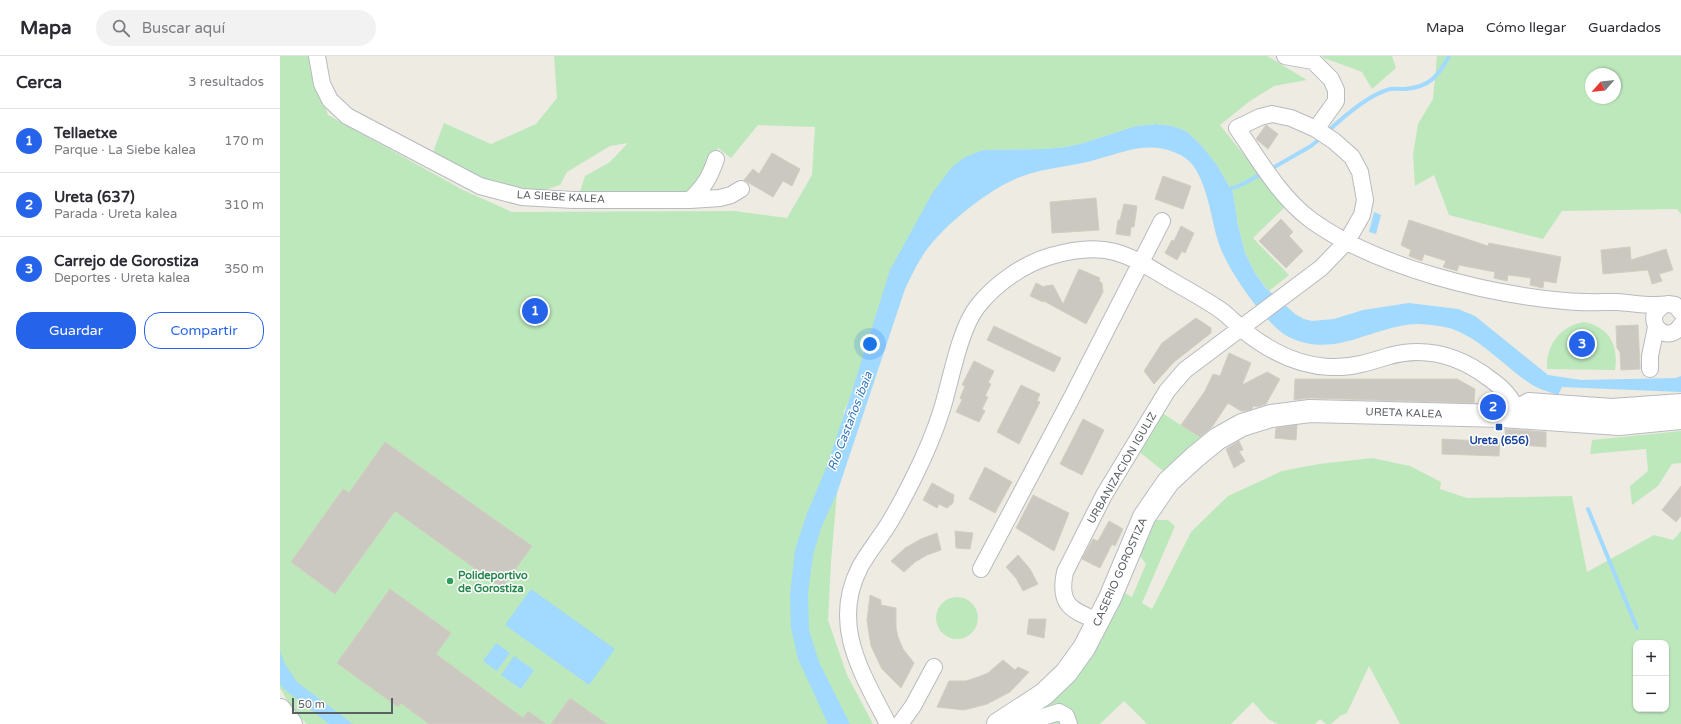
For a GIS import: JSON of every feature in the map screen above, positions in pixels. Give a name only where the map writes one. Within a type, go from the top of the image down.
[{"type":"street","name":"LA SIEBE KALEA","points":[[317,56],[322,84],[330,100],[347,116],[480,186],[522,197],[573,200],[690,200],[720,198],[731,195],[741,189]]},
{"type":"street","points":[[1285,56],[1313,61],[1331,80],[1336,90],[1336,101],[1316,129]]},
{"type":"street","points":[[1347,241],[1362,215],[1365,200],[1360,172],[1352,157],[1334,141],[1316,129],[1291,118],[1272,114],[1260,117],[1237,128],[1286,195],[1311,219],[1347,241],[1377,255],[1426,274],[1497,291],[1565,301],[1675,305],[1681,312]]},
{"type":"street","points":[[690,200],[703,187],[712,172],[716,159]]},
{"type":"street","points":[[981,569],[1072,397],[1162,221]]},
{"type":"street","name":"URBANIZACIÓN IGULIZ","points":[[1098,621],[1073,610],[1067,604],[1064,598],[1063,583],[1065,572],[1104,496],[1167,391],[1185,370],[1242,329],[1311,276],[1334,256],[1347,241]]},
{"type":"street","points":[[888,724],[855,655],[849,635],[848,612],[850,597],[860,568],[886,529],[915,475],[941,412],[962,338],[976,309],[998,284],[1046,257],[1090,248],[1118,252],[1141,262],[1219,309],[1254,338],[1286,358],[1310,364],[1332,367],[1350,366],[1411,352],[1432,352],[1455,358],[1493,380],[1509,397],[1516,412]]},
{"type":"street","points":[[1650,369],[1650,356],[1656,327],[1654,323],[1655,313],[1658,307],[1663,305]]},
{"type":"street","points":[[1656,327],[1665,333],[1670,333],[1675,332],[1681,326]]},
{"type":"street","name":"URETA KALEA","points":[[1516,412],[1529,401],[1612,407],[1681,402]]},
{"type":"street","name":"URETA KALEA","points":[[1292,413],[1310,411],[1516,412],[1619,424],[1681,418]]},
{"type":"street","name":"CASERIO GOROSTIZA","points":[[1001,722],[1044,694],[1066,673],[1084,648],[1110,598],[1144,517],[1168,482],[1217,439],[1242,425],[1271,416],[1292,413]]},
{"type":"street","points":[[900,724],[913,706],[934,667]]},
{"type":"street","points":[[280,710],[291,724]]},
{"type":"street","points":[[1001,722],[1021,724],[1059,712],[1066,716],[1069,724]]},
{"type":"street","points":[[280,721],[286,724]]},
{"type":"green space","points":[[280,56],[310,56],[328,115],[463,190],[512,212],[735,211],[787,218],[812,175],[815,127],[758,125],[731,158],[718,148],[687,194],[579,195],[585,176],[610,162],[628,143],[610,146],[567,172],[560,185],[522,197],[430,160],[444,123],[491,144],[536,124],[557,98],[554,56],[1267,56],[1307,80],[1274,86],[1250,101],[1220,125],[1285,207],[1253,238],[1289,275],[1269,291],[1255,273],[1245,253],[1238,225],[1233,193],[1217,165],[1202,146],[1186,131],[1172,126],[1156,124],[1136,126],[1080,144],[1065,147],[1045,149],[983,150],[965,157],[844,411],[831,562],[828,620],[847,675],[873,724],[307,724],[293,710],[280,688]]},
{"type":"green space","points":[[1322,56],[1392,56],[1396,68],[1372,89],[1362,72]]},
{"type":"green space","points":[[1437,56],[1681,56],[1681,214],[1677,209],[1562,211],[1543,239],[1449,215],[1434,175],[1415,186],[1413,155],[1418,124],[1433,99]]},
{"type":"green space","points":[[1584,322],[1593,324],[1600,328],[1610,338],[1614,345],[1616,361],[1615,370],[1547,369],[1549,352],[1556,338],[1561,332],[1575,324]]},
{"type":"green space","points":[[1159,411],[1204,440],[1167,474],[1137,450]]},
{"type":"green space","points":[[1681,431],[1681,463],[1672,464],[1658,486],[1632,505],[1630,486],[1648,471],[1646,449],[1590,454],[1592,440]]},
{"type":"green space","points":[[1372,458],[1410,466],[1441,482],[1440,489],[1467,498],[1572,496],[1587,572],[1654,535],[1673,540],[1681,531],[1681,724],[1400,724],[1369,666],[1347,713],[1340,716],[1331,724],[1326,724],[1320,719],[1315,724],[1278,724],[1268,719],[1253,702],[1231,724],[1147,724],[1124,701],[1100,724],[988,724],[1042,685],[1079,643],[1110,584],[1132,597],[1146,564],[1140,556],[1145,535],[1154,520],[1168,520],[1175,526],[1142,603],[1152,609],[1191,532],[1228,496],[1282,471],[1319,464]]},
{"type":"green space","points":[[953,597],[961,597],[972,603],[978,614],[978,622],[972,633],[961,639],[953,639],[942,633],[936,622],[936,614],[942,603]]},
{"type":"water","name":"Río Castaños ibaia","points":[[1156,124],[1172,126],[1186,131],[1202,146],[1217,165],[1233,193],[1238,225],[1245,253],[1255,273],[1266,288],[1295,314],[1304,319],[1312,321],[1334,319],[1363,310],[1409,303],[1458,309],[1475,316],[1548,375],[1581,380],[1676,378],[1681,376],[1681,392],[1562,387],[1558,395],[1534,386],[1477,342],[1465,335],[1452,329],[1439,326],[1418,324],[1401,326],[1353,340],[1321,345],[1304,343],[1287,336],[1278,329],[1257,307],[1228,265],[1218,241],[1201,179],[1190,162],[1181,155],[1171,151],[1155,148],[1139,148],[1088,162],[1039,171],[1020,177],[981,199],[955,220],[933,242],[917,266],[905,289],[837,493],[821,528],[813,555],[808,593],[809,630],[819,662],[850,724],[828,724],[798,659],[791,627],[790,595],[795,550],[806,516],[826,468],[890,270],[933,192],[952,167],[965,157],[983,150],[1045,149],[1065,147],[1080,144],[1136,126]]},
{"type":"water","points":[[1374,212],[1381,215],[1376,234],[1369,232]]},
{"type":"water","points":[[531,589],[615,649],[589,685],[505,625]]},
{"type":"water","points":[[496,643],[510,653],[497,671],[483,661]]},
{"type":"water","points":[[280,651],[285,664],[297,682],[353,724],[329,724],[284,689],[280,684]]},
{"type":"water","points":[[514,656],[534,670],[521,689],[501,675]]},
{"type":"building","points":[[1266,125],[1278,134],[1268,149],[1256,139]]},
{"type":"building","points":[[772,153],[800,169],[792,186],[783,181],[773,197],[744,180],[753,169],[759,174]]},
{"type":"building","points":[[1163,176],[1191,186],[1183,209],[1155,199]]},
{"type":"building","points":[[1096,198],[1099,230],[1052,233],[1050,202]]},
{"type":"building","points":[[1124,204],[1137,206],[1134,227],[1131,227],[1130,236],[1116,234],[1118,220],[1120,220]]},
{"type":"building","points":[[1281,219],[1293,232],[1289,236],[1303,251],[1286,268],[1259,241]]},
{"type":"building","points":[[1409,220],[1488,246],[1489,243],[1561,257],[1556,283],[1544,281],[1543,288],[1530,285],[1531,278],[1508,275],[1507,281],[1494,278],[1495,272],[1459,265],[1457,271],[1443,267],[1446,261],[1424,254],[1422,261],[1409,256],[1411,250],[1401,245]]},
{"type":"building","points":[[1181,226],[1194,233],[1185,253],[1182,251],[1177,260],[1165,253],[1172,240],[1174,241]]},
{"type":"building","points":[[1630,247],[1631,260],[1666,249],[1673,270],[1659,274],[1662,281],[1652,284],[1648,270],[1603,274],[1601,250]]},
{"type":"building","points":[[1079,269],[1100,278],[1099,281],[1102,283],[1103,292],[1086,324],[1044,301],[1043,302],[1030,296],[1036,283],[1044,287],[1053,285],[1063,304]]},
{"type":"building","points":[[1196,318],[1211,328],[1211,333],[1174,362],[1154,384],[1144,371],[1162,343]]},
{"type":"building","points":[[1638,325],[1640,369],[1621,370],[1620,352],[1617,348],[1616,326]]},
{"type":"building","points":[[994,326],[1061,358],[1054,372],[987,340]]},
{"type":"building","points":[[1229,353],[1251,363],[1242,385],[1267,372],[1280,379],[1266,404],[1257,407],[1253,406],[1252,409],[1241,411],[1228,403],[1212,427],[1200,437],[1181,425],[1205,391],[1213,374],[1220,376]]},
{"type":"building","points":[[974,361],[994,371],[988,383],[991,384],[985,396],[988,397],[982,409],[985,411],[979,422],[956,412],[962,400],[960,398],[965,386],[962,385]]},
{"type":"building","points":[[1295,379],[1457,379],[1475,389],[1474,403],[1310,398],[1294,400]]},
{"type":"building","points":[[1021,385],[1040,394],[1037,401],[1040,402],[1019,444],[997,432]]},
{"type":"building","points":[[1083,419],[1104,430],[1082,475],[1060,464]]},
{"type":"building","points":[[1297,425],[1296,440],[1275,438],[1276,428]]},
{"type":"building","points":[[1505,429],[1546,432],[1546,447],[1522,445],[1522,442],[1506,444]]},
{"type":"building","points":[[1442,439],[1500,442],[1499,456],[1442,454]]},
{"type":"building","points":[[1239,441],[1243,450],[1239,451],[1245,461],[1234,468],[1226,449]]},
{"type":"building","points":[[385,442],[532,546],[502,588],[395,511],[335,594],[291,562],[343,489],[349,493]]},
{"type":"building","points":[[985,467],[1012,482],[995,513],[969,499]]},
{"type":"building","points":[[932,483],[954,495],[953,503],[947,508],[939,504],[937,508],[923,500]]},
{"type":"building","points":[[1681,486],[1681,516],[1676,522],[1662,510]]},
{"type":"building","points":[[1033,495],[1069,513],[1054,551],[1016,528]]},
{"type":"building","points":[[1109,521],[1123,529],[1115,546],[1112,544],[1100,568],[1082,559],[1093,539],[1098,541]]},
{"type":"building","points":[[955,531],[973,533],[970,549],[956,548]]},
{"type":"building","points":[[937,533],[941,550],[927,555],[915,562],[904,572],[891,561],[905,548],[921,539]]},
{"type":"building","points":[[1018,555],[1030,569],[1038,584],[1023,591],[1016,578],[1006,567]]},
{"type":"building","points":[[390,589],[451,633],[436,654],[523,718],[528,711],[546,724],[429,724],[401,703],[398,707],[337,663]]},
{"type":"building","points":[[870,595],[881,600],[881,605],[896,608],[896,628],[898,637],[903,649],[914,663],[901,688],[882,669],[871,646],[867,621]]},
{"type":"building","points":[[1029,619],[1046,619],[1044,638],[1027,634]]},
{"type":"building","points":[[1003,660],[1015,670],[1018,667],[1029,672],[1010,692],[987,704],[964,710],[937,707],[949,681],[966,681],[978,677],[988,673]]},
{"type":"building","points":[[570,698],[607,724],[551,724]]},
{"type":"waterway","points":[[1326,133],[1355,108],[1371,97],[1391,89],[1413,88],[1432,80],[1441,70],[1449,56]]},
{"type":"waterway","points":[[1269,170],[1311,146],[1322,137]]},
{"type":"waterway","points":[[1228,190],[1263,173]]},
{"type":"waterway","points":[[1588,509],[1637,628]]},
{"type":"place","name":"Tellaetxe","points":[[535,311]]},
{"type":"place","name":"Carrejo de Gorostiza","points":[[1582,344]]},
{"type":"place","name":"Ureta (637)","points":[[1493,407]]},
{"type":"place","name":"Ureta (656)","points":[[1499,427]]},
{"type":"place","name":"Polideportivo de Gorostiza","points":[[450,581]]}]
